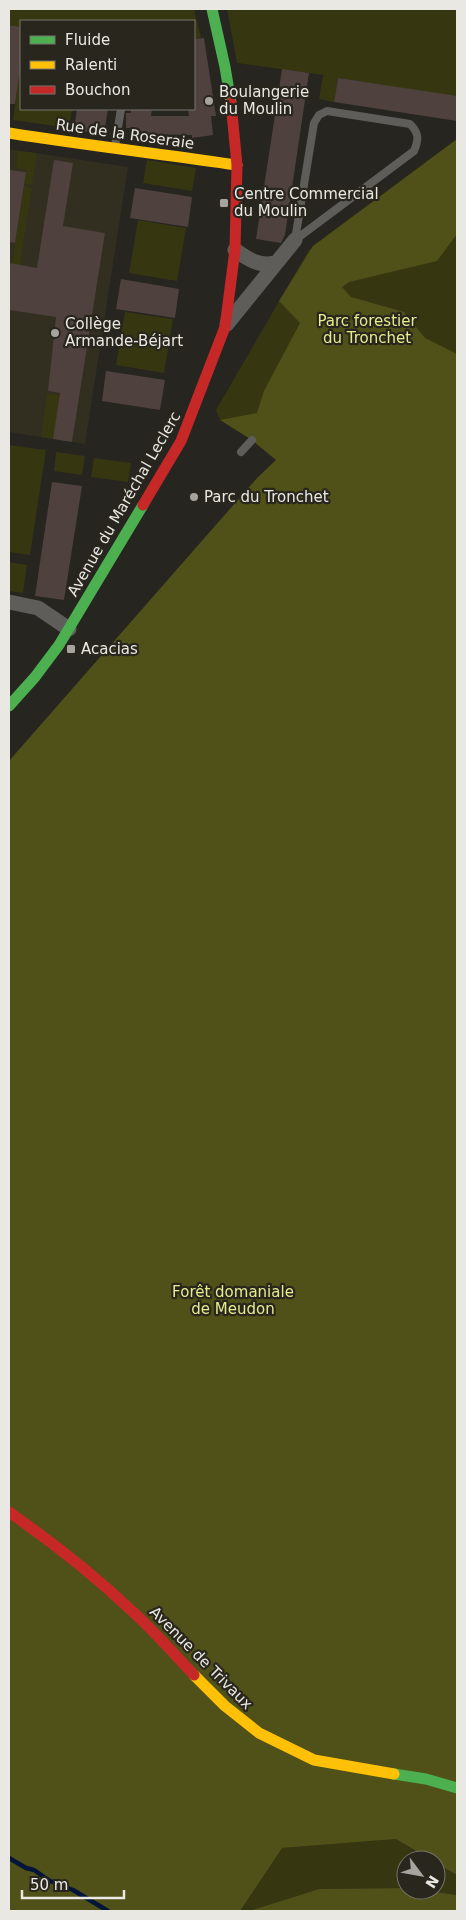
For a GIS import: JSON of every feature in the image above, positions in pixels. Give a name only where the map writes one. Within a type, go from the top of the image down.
[{"type":"street","name":"Avenue du Maréchal Leclerc","points":[[9,706],[47,662],[69,629],[181,441],[224,326],[235,250],[237,165],[233,118],[225,67],[212,9]]},
{"type":"street","name":"Rue de la Roseraie","points":[[9,133],[114,148],[128,148],[237,165]]},
{"type":"street","points":[[224,326],[295,240]]},
{"type":"street","points":[[235,250],[249,260],[265,265],[275,263]]},
{"type":"street","points":[[9,602],[38,608],[69,629]]},
{"type":"street","name":"Avenue de Trivaux","points":[[9,1512],[86,1570],[134,1612],[231,1711],[259,1733],[314,1760],[426,1779],[457,1788]]},
{"type":"lane","points":[[114,148],[121,110]]},
{"type":"lane","points":[[327,111],[410,124],[417,132],[418,141],[414,150],[295,240],[314,123],[319,115],[327,111]]},
{"type":"lane","points":[[241,452],[252,440]]},
{"type":"shaded area","name":"Collège Armande-Béjart","points":[[9,149],[128,167],[85,444],[9,432]]},
{"type":"green space","points":[[9,9],[194,9],[201,38],[195,39],[195,20],[20,20],[20,27],[9,25]]},
{"type":"green space","points":[[227,9],[457,9],[457,97],[338,78],[334,102],[319,99],[323,75],[237,63]]},
{"type":"green space","points":[[20,71],[20,110],[72,110],[69,128],[13,120]]},
{"type":"green space","name":"Parc forestier du Tronchet","points":[[457,139],[457,393],[276,460],[252,440],[220,420],[216,410],[309,250]]},
{"type":"green space","name":"Forêt domaniale de Meudon","points":[[457,139],[457,234],[437,261],[349,282],[342,287],[351,297],[404,312],[425,338],[457,354],[457,1875],[446,1869],[446,1850],[414,1850],[396,1839],[282,1848],[240,1911],[9,1911],[9,761],[257,478],[276,460],[252,440],[220,420],[257,413],[264,391],[300,323],[279,301],[313,246]]},
{"type":"green space","points":[[18,151],[37,153],[32,185],[24,184],[26,170],[16,168]]},
{"type":"green space","points":[[147,160],[196,168],[192,191],[143,183]]},
{"type":"green space","points":[[24,186],[32,188],[20,265],[12,264]]},
{"type":"green space","points":[[138,220],[186,228],[177,281],[129,273]]},
{"type":"green space","points":[[125,312],[173,319],[164,373],[116,365]]},
{"type":"green space","points":[[47,393],[60,395],[53,439],[41,437]]},
{"type":"green space","points":[[9,445],[46,450],[30,555],[9,552]]},
{"type":"green space","points":[[56,452],[85,456],[82,475],[54,471]]},
{"type":"green space","points":[[94,458],[131,463],[128,482],[91,477]]},
{"type":"green space","points":[[9,562],[27,565],[23,593],[9,591]]},
{"type":"green space","points":[[396,1839],[414,1850],[396,1850],[396,1888],[319,1889],[249,1911],[240,1911],[281,1848]]},
{"type":"green space","points":[[446,1869],[457,1875],[457,1895],[446,1894]]},
{"type":"green space","points":[[396,1888],[396,1900],[446,1900],[446,1894],[457,1895],[457,1911],[249,1911],[319,1889]]},
{"type":"building","points":[[9,25],[20,27],[20,71],[15,104],[9,104]]},
{"type":"building","points":[[204,38],[216,116],[211,116],[213,135],[192,138],[192,135],[131,134],[131,128],[126,128],[126,113],[131,113],[131,110],[152,110],[151,116],[189,116],[188,110],[195,110],[195,39]]},
{"type":"building","points":[[282,69],[309,73],[285,235],[281,243],[256,239]]},
{"type":"building","points":[[338,78],[457,96],[457,121],[334,102]]},
{"type":"building","points":[[77,110],[108,110],[104,134],[74,130]]},
{"type":"building","points":[[54,160],[73,163],[63,226],[105,233],[72,442],[53,439],[60,393],[48,391],[56,317],[9,310],[9,263],[37,268]]},
{"type":"building","points":[[9,170],[26,172],[15,243],[9,242]]},
{"type":"building","points":[[135,188],[192,197],[188,227],[130,218]]},
{"type":"building","points":[[121,279],[179,289],[175,318],[116,309]]},
{"type":"building","points":[[106,371],[165,380],[160,410],[102,401]]},
{"type":"building","points":[[52,482],[82,486],[64,600],[35,596]]},
{"type":"waterway","points":[[9,1858],[26,1868],[34,1870],[50,1881],[73,1890],[108,1911]]},
{"type":"traffic: fast","points":[[212,9],[231,103]]},
{"type":"traffic: fast","points":[[9,706],[35,677],[59,645],[143,505]]},
{"type":"traffic: fast","points":[[394,1774],[426,1779],[457,1788]]},
{"type":"traffic: slow","points":[[9,133],[237,165]]},
{"type":"traffic: slow","points":[[194,1675],[225,1706],[259,1733],[314,1760],[394,1774]]},
{"type":"traffic: jam","points":[[143,505],[181,441],[225,327],[235,250],[237,165],[231,103]]},
{"type":"traffic: jam","points":[[9,1512],[57,1547],[118,1598],[148,1626],[194,1675]]},
{"type":"place","name":"Boulangerie du Moulin","points":[[209,101]]},
{"type":"place","name":"Centre Commercial du Moulin","points":[[224,203]]},
{"type":"place","name":"Collège Armande-Béjart","points":[[55,333]]},
{"type":"place","name":"Parc du Tronchet","points":[[194,497]]},
{"type":"place","name":"Acacias","points":[[71,649]]}]
